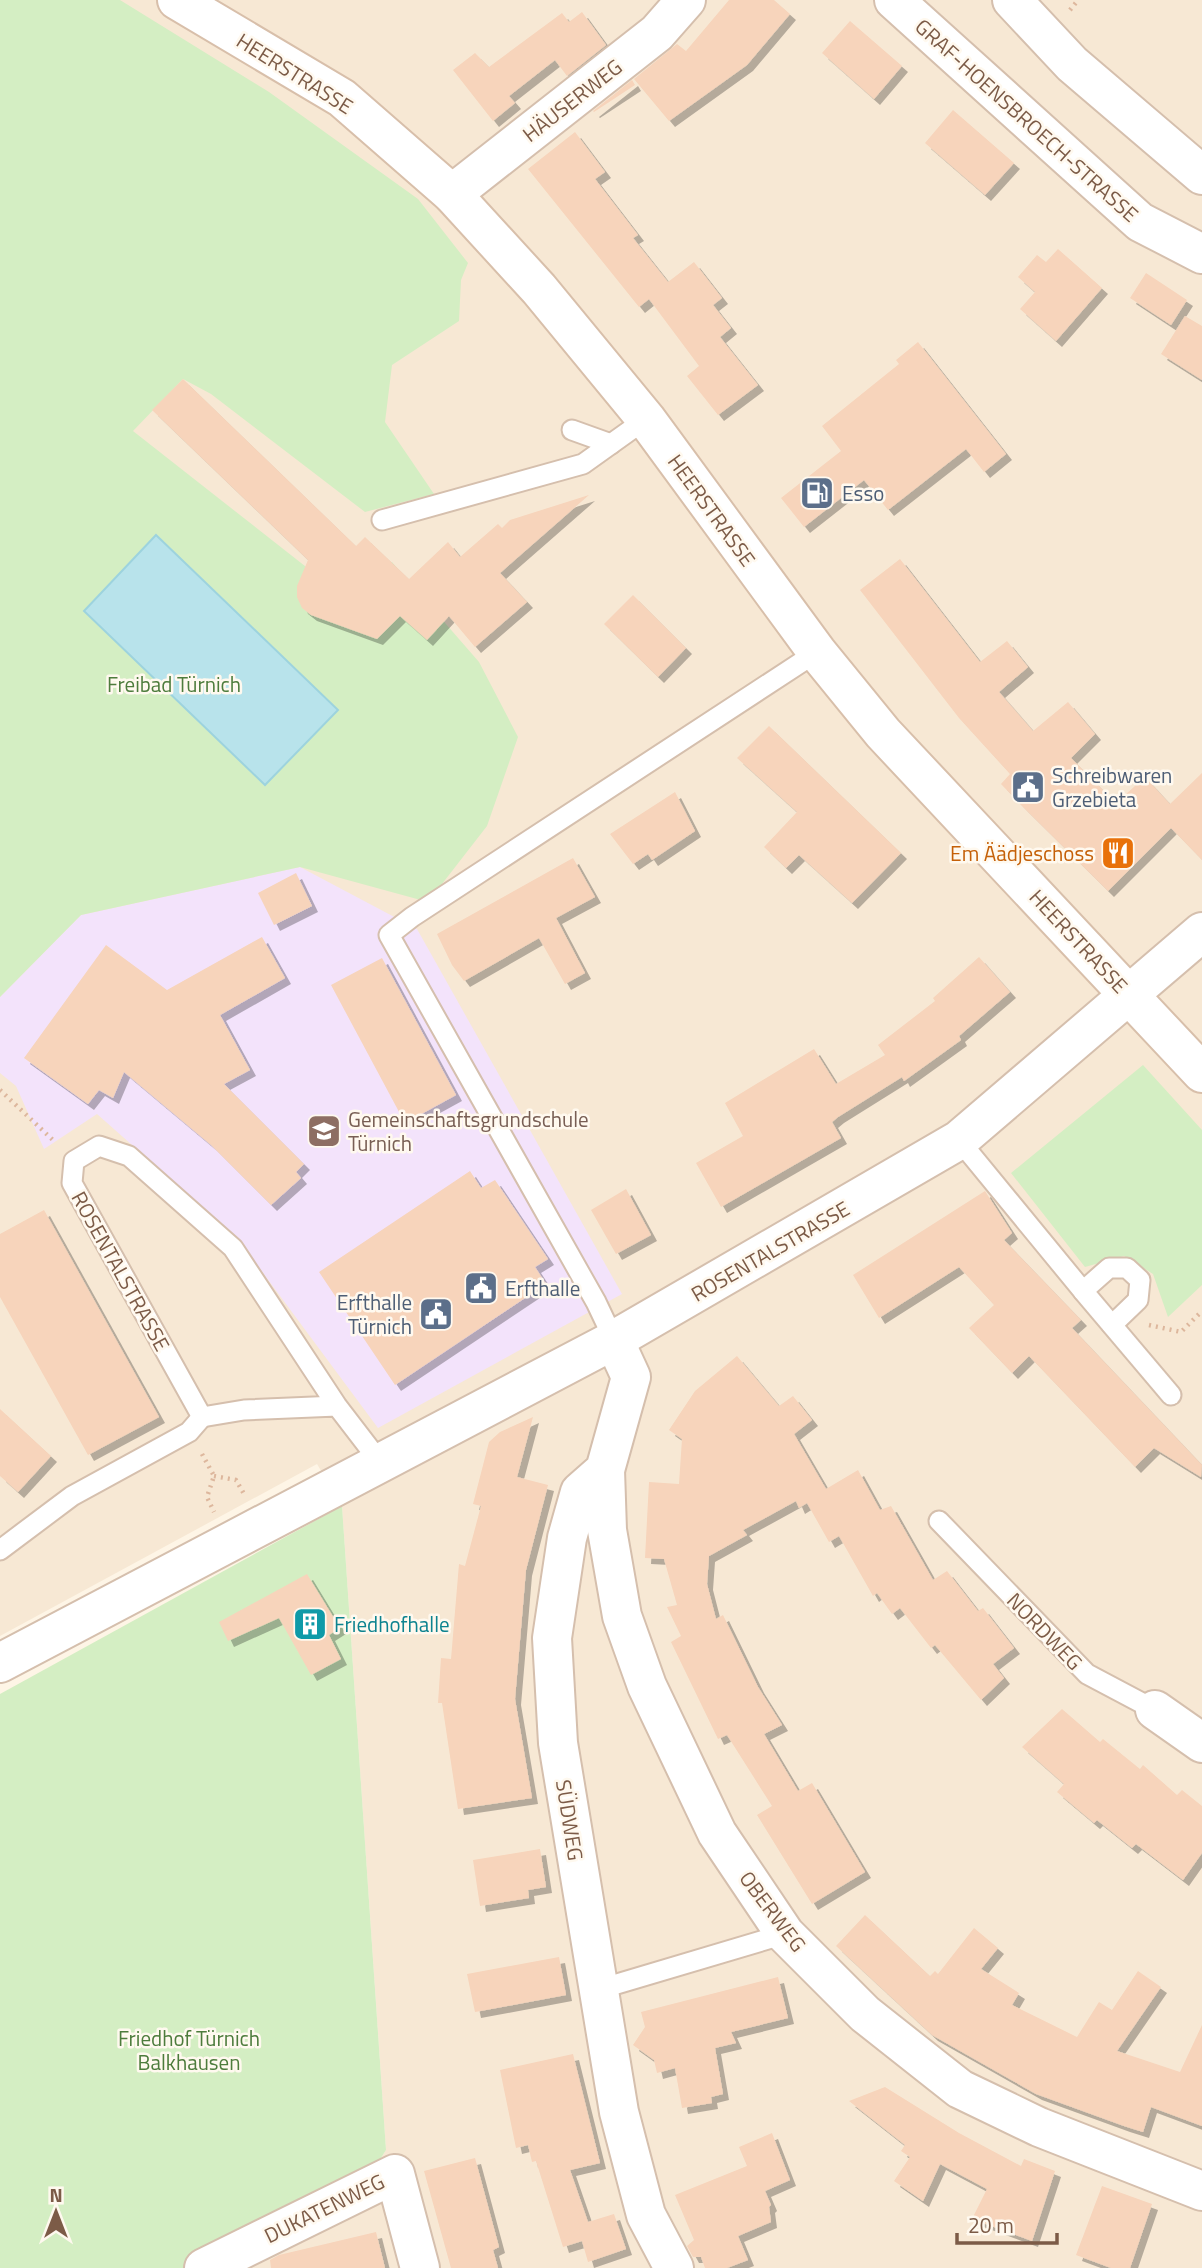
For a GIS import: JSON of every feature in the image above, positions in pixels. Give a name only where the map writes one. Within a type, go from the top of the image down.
[{"type":"street","name":"HEERSTRASSE","points":[[177,0],[342,98],[452,194],[539,289],[646,419],[817,652],[883,733],[1202,1073]]},
{"type":"street","name":"HÄUSERWEG","points":[[452,194],[657,33],[686,0]]},
{"type":"street","name":"GRAF-HOENSBROECH-STRASSE","points":[[894,0],[1140,222],[1202,254]]},
{"type":"street","points":[[1012,0],[1072,64],[1202,175]]},
{"type":"street","name":"ROSENTALSTRASSE","points":[[0,1663],[614,1340],[959,1140],[1202,932]]},
{"type":"street","points":[[605,1469],[631,1377],[614,1340]]},
{"type":"street","name":"OBERWEG","points":[[605,1469],[607,1530],[621,1616],[647,1686],[717,1833],[785,1934],[865,2014],[960,2089],[1039,2127],[1202,2191]]},
{"type":"street","name":"SÜDWEG","points":[[605,1469],[580,1492],[567,1538],[552,1638],[558,1743],[619,2112],[646,2215],[674,2268]]},
{"type":"street","name":"NORDWEG","points":[[1155,1710],[1202,1743]]},
{"type":"street","name":"DUKATENWEG","points":[[204,2268],[395,2174],[420,2268]]},
{"type":"lane","points":[[382,520],[583,464],[646,419]]},
{"type":"lane","points":[[572,430],[611,444]]},
{"type":"lane","points":[[614,1340],[596,1302],[389,935],[412,917],[817,652]]},
{"type":"lane","points":[[959,1140],[1171,1395]]},
{"type":"lane","name":"ROSENTALSTRASSE","points":[[202,1416],[72,1183],[75,1161],[99,1146],[129,1156],[233,1248],[337,1406],[380,1462]]},
{"type":"lane","points":[[1083,1291],[1109,1268],[1127,1268],[1140,1280],[1139,1300],[1112,1325]]},
{"type":"lane","points":[[0,1550],[72,1496],[189,1432],[202,1416],[244,1410],[337,1406]]},
{"type":"lane","name":"NORDWEG","points":[[939,1521],[1087,1674],[1155,1710]]},
{"type":"lane","points":[[600,1989],[785,1934]]},
{"type":"path","points":[[0,1090],[75,1161]]},
{"type":"path","points":[[1148,1325],[1181,1332],[1202,1311]]},
{"type":"path","points":[[189,1432],[214,1476],[207,1497],[229,1541]]},
{"type":"shaded area","points":[[0,0],[1202,0],[1202,2268],[184,2268],[369,2177],[386,2150],[342,1506],[317,1464],[0,1636]]},
{"type":"shaded area","name":"Gemeinschaftsgrundschule Türnich","points":[[300,867],[417,929],[622,1294],[378,1428],[237,1238],[97,1114],[44,1149],[16,1086],[0,1073],[0,997],[81,915]]},
{"type":"green space","name":"Freibad Türnich","points":[[0,0],[120,0],[269,92],[418,199],[468,263],[461,280],[459,321],[392,365],[385,422],[434,494],[365,512],[211,394],[183,379],[133,431],[352,603],[392,562],[479,662],[518,737],[487,826],[428,902],[300,867],[81,915],[0,997]]},
{"type":"green space","points":[[1143,1065],[1202,1130],[1202,1285],[1168,1317],[1153,1274],[1124,1256],[1085,1267],[1011,1173]]},
{"type":"green space","name":"Friedhof Türnich Balkhausen","points":[[342,1506],[386,2150],[369,2177],[184,2268],[0,2268],[0,1694]]},
{"type":"water","points":[[156,535],[338,710],[265,785],[84,611]]},
{"type":"building","points":[[729,0],[774,0],[790,14],[747,65],[669,121],[634,79],[677,44],[686,51]]},
{"type":"building","points":[[582,12],[606,45],[567,76],[555,60],[509,96],[515,103],[493,121],[453,70],[475,53],[489,67],[562,13],[569,22]]},
{"type":"building","points":[[850,21],[902,66],[874,99],[822,53]]},
{"type":"building","points":[[632,80],[635,85],[593,111]]},
{"type":"building","points":[[953,110],[1014,163],[985,195],[925,143]]},
{"type":"building","points":[[575,132],[605,172],[595,179],[638,235],[633,238],[668,282],[694,262],[722,298],[713,305],[731,328],[720,337],[758,385],[718,415],[687,376],[699,366],[649,299],[639,307],[528,169]]},
{"type":"building","points":[[1058,249],[1102,288],[1056,341],[1020,309],[1035,292],[1018,277],[1037,255],[1046,262]]},
{"type":"building","points":[[1146,273],[1187,300],[1171,325],[1130,298]]},
{"type":"building","points":[[1185,316],[1202,326],[1202,380],[1161,354]]},
{"type":"building","points":[[918,342],[1006,454],[984,472],[966,449],[888,510],[864,480],[804,527],[781,498],[841,451],[822,426],[899,364],[896,360]]},
{"type":"building","points":[[183,379],[356,546],[365,537],[409,579],[448,542],[460,557],[498,524],[502,528],[510,520],[589,495],[500,573],[527,602],[475,647],[449,616],[427,640],[400,616],[377,639],[311,615],[302,608],[297,597],[297,586],[308,560],[152,410]]},
{"type":"building","points":[[900,559],[980,662],[1007,641],[1028,667],[999,692],[1033,731],[1068,702],[1095,734],[1071,758],[1116,803],[1145,777],[1170,804],[1202,773],[1202,860],[1171,828],[1108,891],[1023,807],[1001,784],[1010,774],[959,718],[860,590]]},
{"type":"building","points":[[633,595],[686,648],[658,677],[604,624]]},
{"type":"building","points":[[769,726],[901,853],[852,903],[799,855],[786,868],[764,847],[797,812],[737,758]]},
{"type":"building","points":[[675,792],[695,831],[652,860],[648,854],[633,864],[610,834]]},
{"type":"building","points":[[573,858],[595,897],[556,918],[585,973],[565,984],[539,938],[464,981],[452,965],[437,934]]},
{"type":"building","points":[[296,873],[312,906],[274,925],[258,893]]},
{"type":"building","points":[[262,937],[285,978],[220,1015],[250,1070],[224,1084],[304,1164],[296,1172],[301,1178],[271,1205],[211,1145],[124,1072],[113,1098],[99,1090],[88,1104],[24,1058],[106,945],[167,990]]},
{"type":"building","points":[[979,957],[1010,992],[959,1036],[961,1040],[904,1081],[902,1077],[838,1117],[832,1122],[841,1138],[721,1207],[696,1163],[743,1136],[725,1103],[814,1049],[836,1084],[885,1055],[878,1045],[935,1001],[933,998]]},
{"type":"building","points":[[382,958],[456,1095],[405,1123],[331,985]]},
{"type":"building","points":[[470,1171],[481,1188],[495,1180],[548,1259],[535,1267],[546,1284],[395,1385],[319,1272]]},
{"type":"building","points":[[626,1189],[651,1235],[616,1254],[591,1210]]},
{"type":"building","points":[[985,1191],[1012,1233],[1004,1240],[1081,1320],[1072,1328],[1202,1465],[1201,1477],[1154,1448],[1135,1467],[1029,1356],[1012,1373],[969,1328],[994,1305],[959,1267],[879,1318],[853,1275]]},
{"type":"building","points":[[44,1210],[159,1417],[88,1455],[0,1297],[0,1234]]},
{"type":"building","points":[[737,1356],[779,1406],[793,1396],[812,1420],[794,1434],[826,1489],[858,1470],[880,1510],[891,1506],[933,1580],[947,1571],[978,1611],[983,1608],[1014,1648],[993,1664],[1004,1678],[981,1700],[935,1645],[931,1648],[900,1608],[892,1614],[877,1593],[873,1596],[839,1536],[829,1542],[807,1503],[799,1508],[796,1501],[743,1530],[747,1535],[709,1556],[707,1584],[716,1619],[723,1615],[758,1687],[782,1725],[764,1734],[798,1791],[812,1783],[865,1872],[812,1904],[757,1815],[772,1806],[727,1735],[718,1739],[671,1642],[681,1636],[667,1607],[677,1605],[664,1559],[645,1558],[649,1482],[679,1484],[682,1439],[669,1430],[695,1391]]},
{"type":"building","points":[[0,1409],[51,1456],[18,1492],[0,1476]]},
{"type":"building","points":[[533,1417],[517,1477],[548,1485],[526,1570],[515,1699],[532,1798],[458,1809],[442,1703],[438,1703],[441,1658],[451,1659],[459,1564],[465,1566],[481,1506],[473,1504],[489,1442],[500,1432]]},
{"type":"building","name":"Friedhofhalle","points":[[307,1574],[340,1628],[329,1635],[341,1659],[311,1675],[279,1618],[228,1641],[219,1622]]},
{"type":"building","points":[[1062,1709],[1100,1742],[1103,1739],[1140,1769],[1143,1765],[1177,1795],[1182,1790],[1202,1806],[1202,1853],[1183,1880],[1136,1844],[1132,1848],[1097,1820],[1094,1823],[1057,1792],[1064,1784],[1022,1747]]},
{"type":"building","points":[[540,1849],[546,1887],[528,1890],[529,1898],[480,1906],[473,1860]]},
{"type":"building","points":[[865,1915],[930,1976],[935,1971],[938,1974],[974,1928],[998,1948],[981,1969],[1019,1993],[1012,2005],[1077,2037],[1099,2002],[1112,2010],[1138,1971],[1161,1987],[1117,2051],[1180,2072],[1202,2025],[1202,2126],[1151,2107],[1143,2132],[1124,2126],[1036,2094],[932,2035],[836,1946]]},
{"type":"building","points":[[559,1957],[566,1995],[475,2012],[467,1974]]},
{"type":"building","points":[[778,1977],[788,2018],[731,2032],[736,2043],[715,2048],[723,2094],[711,2097],[712,2103],[682,2108],[675,2068],[657,2073],[654,2060],[633,2045],[645,2027],[641,2012]]},
{"type":"building","points":[[573,2054],[600,2163],[570,2170],[588,2222],[614,2214],[626,2249],[588,2262],[582,2241],[563,2247],[536,2161],[532,2162],[528,2145],[516,2148],[500,2070]]},
{"type":"building","points":[[885,2087],[959,2133],[1021,2166],[1024,2159],[1055,2171],[1032,2241],[972,2219],[987,2189],[940,2164],[923,2201],[894,2181],[910,2157],[901,2151],[905,2145],[849,2101]]},
{"type":"building","points":[[772,2133],[790,2180],[765,2191],[771,2205],[771,2222],[738,2236],[748,2260],[727,2268],[705,2268],[701,2257],[693,2257],[687,2246],[694,2240],[675,2195],[747,2166],[739,2147]]},
{"type":"building","points":[[475,2158],[499,2247],[493,2250],[498,2268],[451,2268],[424,2171]]},
{"type":"building","points":[[1102,2186],[1152,2204],[1130,2268],[1111,2268],[1076,2255]]},
{"type":"building","points":[[376,2232],[385,2268],[271,2268],[270,2260],[279,2255]]},
{"type":"place","name":"Esso","points":[[817,493]]},
{"type":"place","name":"Schreibwaren Grzebieta","points":[[1028,787]]},
{"type":"place","name":"Em Äädjeschoss","points":[[1118,853]]},
{"type":"place","name":"Gemeinschaftsgrundschule Türnich","points":[[324,1131]]},
{"type":"place","name":"Erfthalle","points":[[481,1288]]},
{"type":"place","name":"Erfthalle Türnich","points":[[436,1314]]},
{"type":"place","name":"Friedhofhalle","points":[[310,1624]]}]
